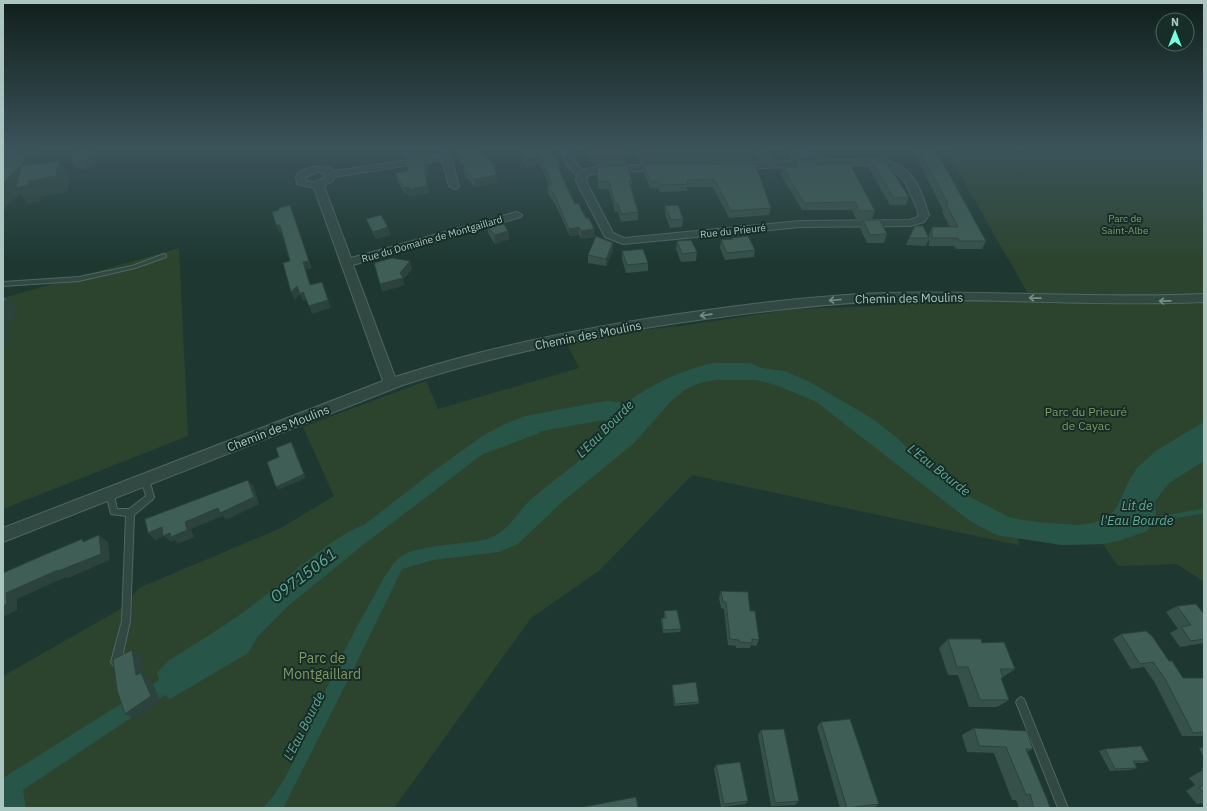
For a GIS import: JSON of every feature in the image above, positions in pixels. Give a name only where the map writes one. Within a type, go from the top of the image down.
[{"type":"street","name":"Rue du Domaine de Montgaillard","points":[[318,185],[392,384]]},
{"type":"street","name":"Rue du Prieuré","points":[[582,185],[606,231],[613,238],[623,241],[800,224],[910,223],[920,220],[924,215],[911,185]]},
{"type":"street","name":"Rue du Domaine de Montgaillard","points":[[347,263],[517,215]]},
{"type":"street","points":[[468,228],[475,238]]},
{"type":"street","name":"Chemin des Moulins","points":[[3,535],[392,384],[487,355],[603,330],[783,306],[840,300],[996,297],[1164,301],[1204,298]]},
{"type":"lane","points":[[3,284],[79,279],[133,267],[164,256]]},
{"type":"lane","points":[[110,493],[114,512],[130,513],[150,497],[145,479]]},
{"type":"lane","points":[[116,662],[126,621],[130,513]]},
{"type":"lane","points":[[1021,702],[1063,808]]},
{"type":"green space","name":"Parc de Montgaillard","points":[[966,185],[1204,185],[1204,582],[1177,564],[1118,566],[1103,544],[1062,545],[1019,538],[1018,545],[692,475],[600,570],[531,618],[394,808],[3,808],[3,676],[124,607],[139,588],[281,528],[334,496],[303,427],[426,381],[438,409],[579,368],[566,342],[622,332],[681,326],[794,309],[881,306],[880,299],[1030,297]]},
{"type":"green space","points":[[179,248],[188,436],[3,509],[3,298]]},
{"type":"water","name":"Lit de l'Eau Bourde","points":[[713,363],[750,363],[762,368],[784,371],[808,381],[873,419],[896,437],[934,473],[964,494],[1011,518],[1036,522],[1079,525],[1093,523],[1108,517],[1117,507],[1131,477],[1138,467],[1157,450],[1204,422],[1204,461],[1169,483],[1155,501],[1156,519],[1147,531],[1122,540],[1103,544],[1062,545],[996,535],[970,521],[815,401],[775,385],[756,380],[716,380],[700,383],[686,389],[671,401],[634,443],[562,502],[518,544],[499,552],[433,560],[402,569],[283,808],[263,808],[280,787],[348,645],[382,581],[393,564],[405,554],[415,550],[474,542],[492,537],[500,532],[507,527],[528,502],[588,453],[606,434],[612,424],[604,420],[524,434],[492,447],[359,548],[287,607],[258,636],[248,653],[170,699],[165,695],[23,790],[26,808],[3,808],[3,778],[159,680],[157,673],[168,661],[240,615],[324,548],[350,531],[364,525],[435,470],[484,435],[525,416],[607,401],[626,403],[667,378]]},
{"type":"building","points":[[17,185],[28,185],[28,185],[16,188]]},
{"type":"building","points":[[402,185],[427,186],[409,189],[409,187],[404,188]]},
{"type":"building","points":[[566,185],[575,204],[578,203],[586,218],[589,218],[594,229],[581,231],[579,227],[569,229],[555,196],[547,186]]},
{"type":"building","points":[[610,185],[630,185],[638,212],[621,214],[618,204],[615,204]]},
{"type":"building","points":[[717,185],[763,185],[771,208],[731,211]]},
{"type":"building","points":[[793,185],[861,185],[875,211],[859,211],[855,202],[804,203]]},
{"type":"building","points":[[886,185],[901,185],[909,197],[894,198]]},
{"type":"building","points":[[938,185],[955,185],[986,241],[960,241],[958,238],[932,238],[932,227],[958,227],[946,204],[948,204]]},
{"type":"building","points":[[290,205],[309,261],[303,262],[310,285],[322,282],[328,300],[309,306],[303,292],[300,294],[297,286],[291,292],[283,263],[290,261],[280,225],[276,225],[272,212]]},
{"type":"building","points":[[678,205],[683,219],[671,220],[665,206]]},
{"type":"building","points":[[381,215],[388,227],[373,232],[366,219]]},
{"type":"building","points":[[863,220],[880,220],[887,234],[870,235]]},
{"type":"building","points":[[502,221],[508,231],[494,235],[487,225]]},
{"type":"building","points":[[915,226],[923,226],[929,238],[909,238]]},
{"type":"building","points":[[596,236],[613,243],[606,259],[588,255]]},
{"type":"building","points":[[748,236],[755,250],[727,253],[721,240],[733,239],[732,238]]},
{"type":"building","points":[[691,240],[697,252],[682,254],[677,241]]},
{"type":"building","points":[[643,249],[648,263],[627,265],[622,251]]},
{"type":"building","points":[[392,258],[410,261],[400,273],[403,278],[380,284],[374,263]]},
{"type":"building","points":[[3,298],[7,298],[3,304]]},
{"type":"building","points":[[291,442],[304,474],[276,487],[267,462],[279,457],[276,448]]},
{"type":"building","points":[[248,480],[254,497],[220,513],[218,508],[185,522],[187,530],[171,537],[170,533],[163,536],[162,527],[148,533],[145,519]]},
{"type":"building","points":[[99,535],[101,554],[58,570],[6,593],[7,604],[3,606],[3,573],[82,539],[83,542]]},
{"type":"building","points":[[721,591],[748,592],[750,611],[755,611],[759,640],[752,639],[752,643],[739,642],[739,640],[730,639],[726,602],[723,602]]},
{"type":"building","points":[[1196,604],[1204,614],[1204,639],[1191,641],[1181,627],[1191,625],[1177,606]]},
{"type":"building","points":[[677,610],[681,629],[663,630],[662,618],[666,618],[664,611]]},
{"type":"building","points":[[1146,631],[1152,636],[1169,661],[1172,661],[1183,678],[1204,678],[1204,732],[1193,733],[1165,679],[1153,662],[1140,664],[1121,634]]},
{"type":"building","points":[[948,639],[981,639],[982,643],[1004,642],[1015,669],[1000,669],[1003,678],[1001,678],[1009,700],[980,700],[968,667],[957,667]]},
{"type":"building","points":[[132,650],[136,675],[141,673],[151,696],[125,714],[117,690],[113,659]]},
{"type":"building","points":[[696,682],[699,702],[675,704],[672,685]]},
{"type":"building","points":[[850,719],[879,804],[847,808],[821,722]]},
{"type":"building","points":[[974,728],[1027,731],[1033,749],[1026,749],[1050,808],[1034,808],[1030,794],[1026,795],[1006,747],[979,746]]},
{"type":"building","points":[[784,729],[799,801],[775,803],[761,730]]},
{"type":"building","points":[[1141,746],[1149,761],[1133,761],[1137,768],[1115,769],[1105,749]]},
{"type":"building","points":[[740,762],[748,801],[724,804],[716,765]]},
{"type":"building","points":[[1204,784],[1204,793],[1199,788]]},
{"type":"building","points":[[636,797],[638,808],[578,808]]},
{"type":"waterway","name":"O9715061","points":[[485,451],[538,431]]},
{"type":"waterway","points":[[1156,519],[1204,511]]},
{"type":"park label","name":"Parc de Saint-Albe","points":[[1125,224]]},
{"type":"park label","name":"Parc du Prieuré de Cayac","points":[[1086,418]]},
{"type":"water label","name":"L'Eau Bourde","points":[[605,429]]},
{"type":"water label","name":"L'Eau Bourde","points":[[939,470]]},
{"type":"water label","name":"L'Eau Bourde","points":[[304,726]]}]
